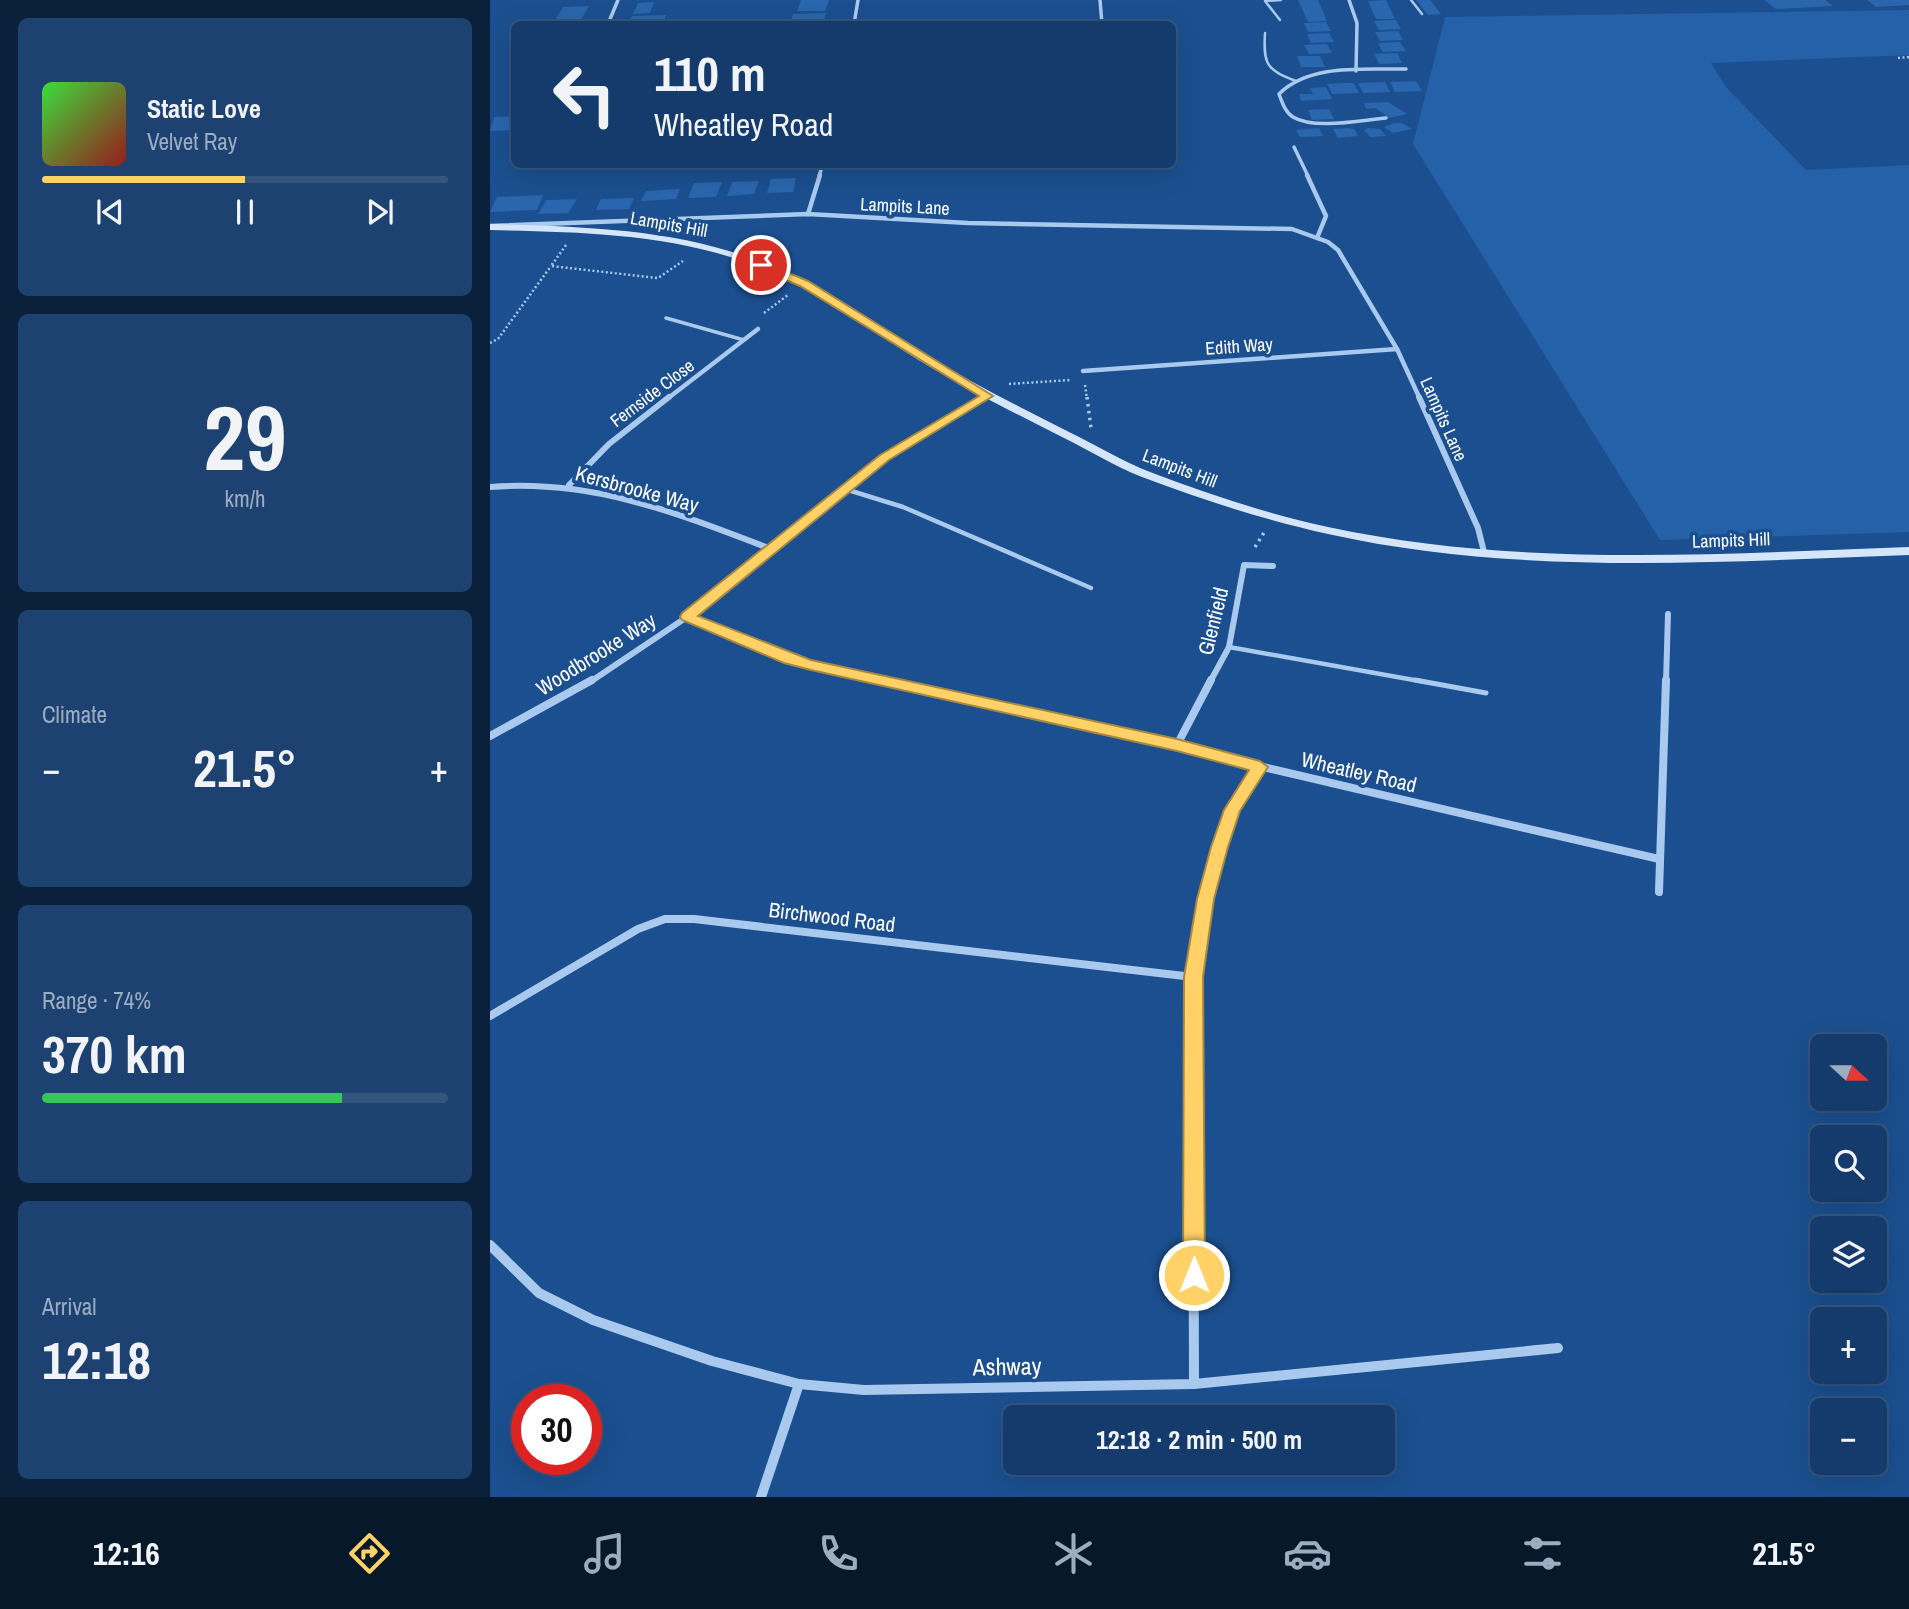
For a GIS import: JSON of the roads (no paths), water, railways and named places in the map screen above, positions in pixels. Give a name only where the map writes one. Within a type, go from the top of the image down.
[{"type":"main road","name":"Lampits Hill","points":[[490,226],[636,234],[705,247],[757,263],[804,284],[987,396],[1142,473],[1273,518],[1394,542],[1566,559],[1642,561],[1909,551]]},
{"type":"street","points":[[609,21],[618,0]]},
{"type":"street","points":[[854,21],[858,0]]},
{"type":"street","points":[[1100,0],[1102,21]]},
{"type":"street","points":[[1349,0],[1357,23],[1356,71]]},
{"type":"street","points":[[1386,118],[1321,122],[1298,120],[1291,116],[1279,94],[1296,81],[1318,74],[1406,69]]},
{"type":"street","points":[[1294,147],[1326,216],[1317,238]]},
{"type":"street","points":[[808,214],[822,168]]},
{"type":"street","name":"Lampits Lane","points":[[490,226],[808,214],[968,223],[1292,229],[1317,238],[1338,250],[1397,349],[1478,528],[1485,552]]},
{"type":"street","name":"Fernside Close","points":[[569,485],[609,444],[758,329]]},
{"type":"street","name":"Edith Way","points":[[1083,371],[1397,349]]},
{"type":"street","name":"Woodbrooke Way","points":[[490,736],[584,686],[687,617],[884,458],[987,396]]},
{"type":"street","name":"Kersbrooke Way","points":[[490,487],[569,485],[677,514],[771,549]]},
{"type":"street","name":"Glenfield","points":[[1177,745],[1229,647],[1244,565],[1273,566]]},
{"type":"street","points":[[1659,892],[1668,614]]},
{"type":"street","name":"Wheatley Road","points":[[687,617],[789,659],[811,665],[1177,745],[1260,767],[1659,859]]},
{"type":"street","points":[[1194,1384],[1193,977],[1205,899],[1220,847],[1233,810],[1260,767]]},
{"type":"street","name":"Birchwood Road","points":[[490,1016],[638,929],[666,919],[694,919],[1193,977]]},
{"type":"street","name":"Ashway","points":[[490,1245],[539,1293],[593,1320],[712,1361],[799,1384],[864,1390],[1194,1384],[1558,1348]]},
{"type":"street","points":[[761,1497],[799,1384]]},
{"type":"lane","points":[[1280,20],[1265,1],[1281,0]]},
{"type":"lane","points":[[1411,0],[1422,14]]},
{"type":"lane","points":[[1265,33],[1262,60],[1278,74],[1296,81]]},
{"type":"lane","points":[[666,318],[744,340]]},
{"type":"lane","points":[[844,488],[903,507],[1091,588]]},
{"type":"lane","points":[[1229,647],[1486,693]]}]
